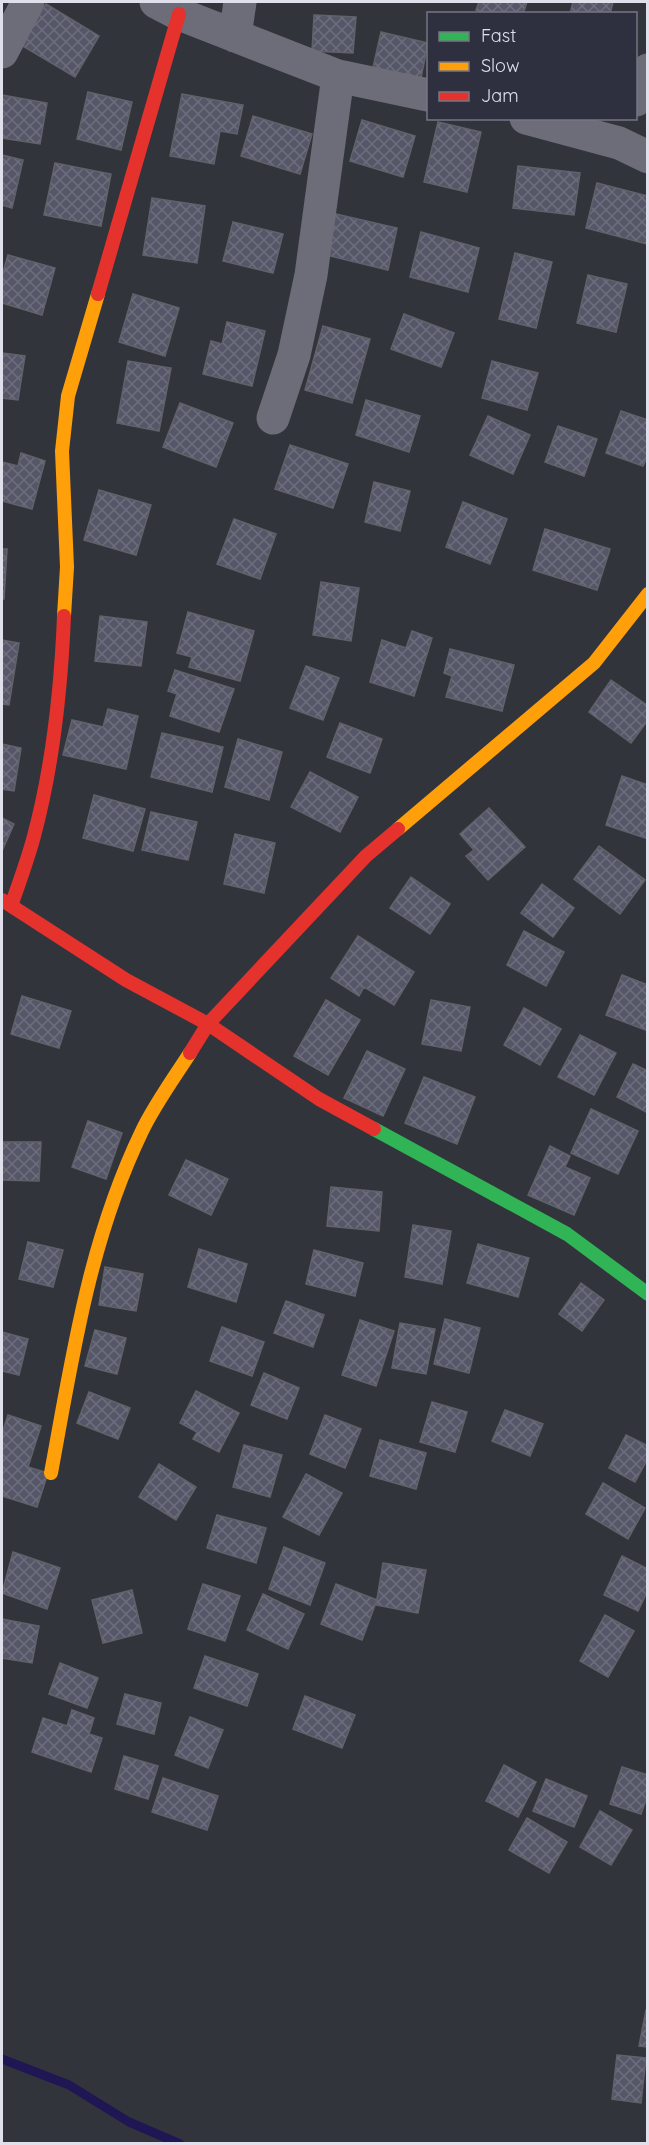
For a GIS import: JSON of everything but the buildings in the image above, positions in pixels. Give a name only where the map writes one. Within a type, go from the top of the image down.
[{"type":"street","points":[[2,52],[28,2]]},
{"type":"street","points":[[235,36],[240,2]]},
{"type":"street","points":[[427,94],[338,76],[167,8],[68,396],[62,452],[67,567],[62,664],[50,758],[39,813],[6,903],[126,980],[208,1024],[319,1100],[567,1234],[648,1294]]},
{"type":"street","points":[[637,98],[648,70]]},
{"type":"street","points":[[273,418],[294,355],[311,275],[338,76]]},
{"type":"street","points":[[541,120],[623,131],[648,157]]},
{"type":"street","points":[[51,1473],[83,1298],[109,1209],[143,1129],[208,1024],[366,856],[594,663],[648,594]]},
{"type":"waterway","points":[[2,2059],[69,2085],[129,2122],[180,2144]]},
{"type":"traffic: fast","points":[[374,1129],[567,1234],[648,1294]]},
{"type":"traffic: slow","points":[[64,616],[67,567],[62,451],[68,396],[98,294]]},
{"type":"traffic: slow","points":[[398,829],[594,663],[648,594]]},
{"type":"traffic: slow","points":[[51,1473],[75,1341],[109,1214],[142,1131],[190,1053]]},
{"type":"traffic: jam","points":[[98,294],[179,14]]},
{"type":"traffic: jam","points":[[11,906],[32,845],[51,755],[61,672],[64,616]]},
{"type":"traffic: jam","points":[[190,1053],[208,1024],[366,856],[398,829]]},
{"type":"traffic: jam","points":[[2,900],[126,980],[208,1024],[319,1099],[374,1129]]}]
